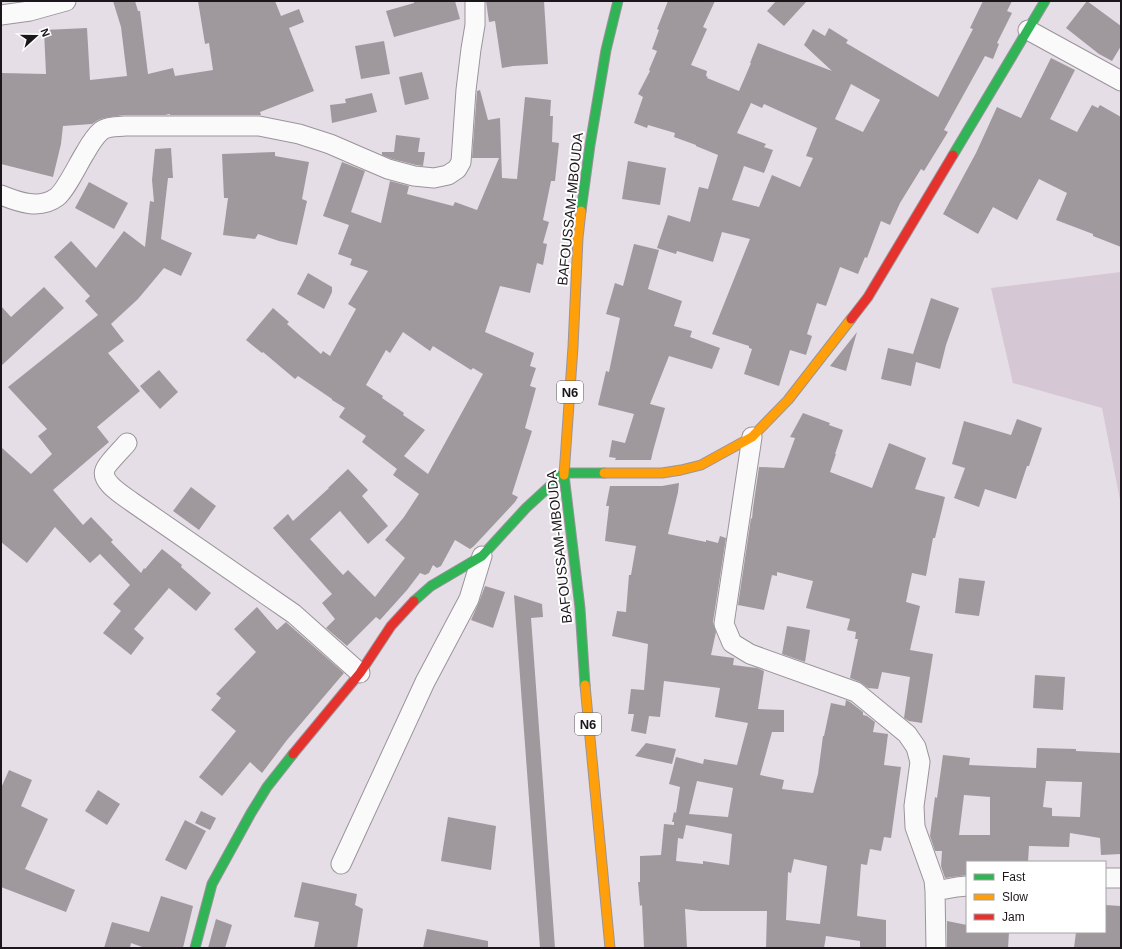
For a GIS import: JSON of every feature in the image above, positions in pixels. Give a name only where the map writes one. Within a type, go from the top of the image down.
[{"type":"main road","name":"BAFOUSSAM-MBOUDA","points":[[610,948],[586,704],[580,608],[564,473],[573,347],[578,238],[590,145],[606,50],[618,1]]},
{"type":"main road","points":[[195,948],[212,884],[251,813],[267,788],[297,748],[360,673],[391,626],[416,599],[431,586],[482,556],[526,508],[564,473],[662,473],[701,465],[752,438],[788,400],[868,297],[1045,1]]},
{"type":"street","points":[[1,15],[30,11],[66,1]]},
{"type":"street","points":[[1,195],[14,201],[31,204],[46,203],[57,197],[63,190],[92,142],[102,130],[111,127],[125,126],[259,126],[299,134],[330,144],[388,169],[414,176],[434,178],[448,175],[457,169],[461,162],[466,90],[475,25],[475,1]]},
{"type":"street","points":[[1028,30],[1121,81]]},
{"type":"street","points":[[752,438],[724,624],[732,643],[750,654],[856,692],[907,734],[916,747],[920,762],[914,806],[915,826],[934,880],[936,948]]},
{"type":"street","points":[[127,443],[105,470],[104,476],[109,484],[132,502],[294,614],[360,673]]},
{"type":"street","points":[[341,864],[425,682],[469,599],[482,556]]},
{"type":"street","points":[[1106,878],[1121,878]]},
{"type":"street","points":[[935,891],[966,886]]},
{"type":"shaded area","points":[[1121,272],[1121,505],[1102,408],[1013,383],[991,288]]},
{"type":"building","points":[[113,1],[135,1],[138,11],[140,11],[148,74],[173,68],[175,76],[213,70],[209,43],[205,44],[198,1],[275,1],[281,16],[299,9],[304,22],[289,28],[314,91],[260,112],[261,115],[124,115],[104,118],[92,124],[63,126],[61,144],[53,177],[1,164],[1,73],[46,74],[44,30],[87,28],[90,80],[127,76],[121,27]]},
{"type":"building","points":[[414,1],[455,1],[460,19],[394,37],[386,11],[414,3]]},
{"type":"building","points":[[486,1],[544,1],[548,64],[502,68],[495,21],[489,22]]},
{"type":"building","points":[[668,1],[715,1],[703,27],[707,29],[691,65],[707,71],[707,78],[739,91],[758,43],[832,71],[804,45],[813,29],[825,36],[829,28],[848,40],[846,43],[938,97],[973,29],[970,28],[983,1],[1012,1],[1007,11],[1012,13],[997,43],[999,44],[993,59],[985,56],[944,130],[948,132],[924,171],[921,169],[900,203],[890,225],[881,221],[867,258],[865,257],[858,274],[840,267],[826,306],[817,303],[807,334],[812,336],[806,355],[790,350],[779,386],[744,374],[752,349],[749,348],[749,346],[712,334],[750,239],[722,232],[713,262],[677,251],[676,254],[657,248],[668,215],[690,222],[699,187],[708,189],[718,155],[674,137],[675,133],[648,125],[647,128],[634,123],[643,97],[638,94],[650,71],[649,70],[657,51],[652,49],[659,30],[657,29]],"holes":[[[851,84],[880,100],[863,132],[835,119]],[[751,103],[762,108],[764,104],[817,128],[806,156],[813,158],[800,187],[772,175],[759,207],[732,200],[744,166],[764,173],[773,150],[764,147],[766,144],[737,133]]]},
{"type":"building","points":[[776,1],[807,1],[784,26],[767,11]]},
{"type":"building","points":[[1087,1],[1121,26],[1121,46],[1112,61],[1099,54],[1066,28]]},
{"type":"building","points":[[384,41],[390,74],[361,79],[355,46]]},
{"type":"building","points":[[1051,58],[1075,70],[1050,119],[1077,132],[1092,105],[1098,108],[1100,105],[1121,117],[1121,247],[1093,236],[1093,234],[1056,220],[1067,193],[1039,179],[1017,220],[993,207],[978,234],[943,214],[976,153],[997,107],[1021,118]]},
{"type":"building","points":[[422,72],[429,99],[405,105],[399,77]]},
{"type":"building","points":[[480,90],[488,120],[500,118],[502,178],[517,179],[525,97],[551,100],[550,116],[553,116],[552,142],[559,143],[555,181],[551,181],[543,220],[549,222],[543,243],[547,244],[543,265],[537,263],[530,293],[500,286],[485,332],[534,353],[530,366],[536,368],[530,386],[536,388],[525,428],[532,431],[512,494],[518,497],[470,549],[455,540],[441,566],[437,568],[433,565],[429,573],[425,575],[420,573],[380,620],[376,617],[347,646],[326,628],[335,619],[322,603],[332,594],[273,528],[288,514],[293,521],[348,469],[368,490],[362,496],[388,526],[368,544],[340,511],[310,539],[343,575],[348,570],[375,597],[405,558],[385,540],[404,517],[419,494],[393,475],[397,469],[362,442],[366,436],[339,417],[345,408],[298,376],[295,379],[246,340],[273,308],[289,322],[287,324],[321,354],[323,351],[330,356],[356,309],[348,304],[368,271],[350,265],[352,259],[338,254],[349,225],[323,216],[342,162],[365,171],[351,212],[381,223],[390,181],[409,186],[407,194],[453,206],[455,202],[477,210],[499,158],[472,158],[477,91]],"holes":[[[403,332],[430,351],[433,346],[471,370],[473,368],[483,374],[428,474],[404,456],[425,430],[403,415],[404,413],[382,398],[383,396],[366,385],[386,350],[390,353]]]},
{"type":"building","points":[[372,93],[377,112],[332,123],[330,105],[346,103],[345,99]]},
{"type":"building","points":[[396,135],[420,138],[418,152],[425,152],[423,166],[392,159],[382,155],[382,152],[394,152]]},
{"type":"building","points":[[171,148],[173,178],[168,178],[161,239],[192,253],[181,276],[164,268],[138,299],[111,324],[124,341],[108,353],[140,391],[97,427],[109,442],[53,490],[83,525],[91,517],[113,540],[111,542],[141,573],[162,549],[182,565],[181,567],[211,593],[196,611],[169,588],[134,629],[144,638],[131,655],[103,633],[121,611],[113,604],[130,585],[100,554],[90,563],[55,527],[27,563],[1,542],[1,447],[31,474],[52,454],[38,436],[47,429],[8,387],[98,315],[85,301],[90,296],[54,257],[71,241],[96,268],[124,231],[145,247],[150,201],[154,202],[152,180],[155,149]]},
{"type":"building","points":[[275,152],[275,156],[309,162],[302,199],[307,201],[297,245],[258,234],[255,239],[223,235],[228,198],[224,198],[222,154]]},
{"type":"building","points":[[628,161],[666,168],[660,205],[622,199]]},
{"type":"building","points":[[89,182],[128,203],[114,229],[75,208]]},
{"type":"building","points":[[634,244],[659,250],[648,289],[682,301],[674,326],[692,331],[690,337],[720,348],[712,369],[669,356],[650,404],[665,408],[651,460],[615,460],[616,458],[609,457],[612,440],[625,443],[634,414],[598,405],[606,371],[609,372],[620,318],[606,314],[615,283],[623,286]]},
{"type":"building","points":[[308,273],[332,287],[332,292],[324,309],[297,294]]},
{"type":"building","points":[[44,287],[64,308],[1,366],[1,306],[11,317]]},
{"type":"building","points":[[931,298],[959,308],[946,345],[940,369],[916,362],[911,386],[881,379],[888,348],[913,354]]},
{"type":"building","points":[[857,332],[846,371],[830,366]]},
{"type":"building","points":[[159,370],[178,392],[160,409],[140,386]]},
{"type":"building","points":[[803,413],[830,423],[829,425],[843,430],[830,472],[872,488],[889,443],[926,458],[915,489],[945,497],[935,538],[933,538],[926,576],[912,573],[906,602],[920,606],[910,650],[933,654],[922,723],[909,721],[904,718],[910,677],[882,672],[878,689],[868,688],[860,682],[850,678],[858,639],[855,639],[856,632],[847,630],[850,619],[806,608],[813,581],[777,572],[777,576],[772,575],[764,610],[738,605],[759,467],[784,468],[795,438],[790,437]]},
{"type":"building","points":[[1017,419],[1042,428],[1016,499],[985,489],[979,507],[954,498],[965,468],[952,464],[964,421],[1011,435]]},
{"type":"building","points":[[679,483],[668,534],[718,543],[720,536],[726,538],[713,622],[716,632],[711,655],[734,658],[733,665],[757,668],[764,671],[758,709],[784,710],[784,732],[772,732],[760,775],[784,780],[782,789],[813,793],[818,774],[823,736],[831,703],[845,706],[846,700],[850,702],[863,712],[863,715],[875,722],[873,732],[888,734],[884,765],[901,767],[891,838],[884,837],[881,851],[870,849],[867,865],[861,864],[857,916],[886,920],[886,948],[860,948],[860,941],[826,936],[824,948],[766,948],[767,911],[700,911],[685,909],[687,948],[644,948],[642,905],[640,906],[638,882],[640,882],[640,856],[661,855],[664,824],[674,825],[674,822],[672,822],[674,812],[676,813],[680,787],[669,784],[676,757],[703,764],[704,759],[737,765],[748,723],[715,717],[720,688],[664,681],[660,717],[649,716],[646,734],[631,731],[634,714],[628,714],[631,689],[644,690],[648,644],[612,636],[617,611],[626,612],[629,575],[631,575],[636,546],[605,541],[609,506],[606,506],[610,486],[662,486]],"holes":[[[697,781],[733,788],[728,817],[689,814]],[[686,825],[732,834],[729,865],[703,861],[703,864],[676,861],[678,838],[683,839]],[[794,859],[827,866],[820,924],[786,920],[788,872],[791,873]]]},
{"type":"building","points":[[191,487],[216,506],[199,530],[173,511]]},
{"type":"building","points":[[959,578],[985,581],[979,616],[955,613]]},
{"type":"building","points":[[485,586],[505,592],[493,628],[471,620]]},
{"type":"building","points":[[514,595],[542,604],[543,617],[531,618],[555,948],[540,948]]},
{"type":"building","points":[[257,607],[277,630],[286,622],[344,673],[287,740],[262,773],[250,762],[222,796],[199,777],[236,731],[211,710],[221,698],[216,694],[256,652],[234,629]]},
{"type":"building","points":[[787,626],[810,630],[805,662],[782,654]]},
{"type":"building","points":[[1035,675],[1065,677],[1063,710],[1033,708]]},
{"type":"building","points":[[646,743],[676,749],[672,764],[635,756]]},
{"type":"building","points":[[1037,748],[1076,749],[1076,751],[1121,753],[1121,854],[1101,855],[1100,838],[1070,833],[1069,847],[1029,846],[1028,861],[966,861],[966,875],[945,878],[941,866],[942,851],[935,851],[930,836],[935,797],[937,798],[943,755],[970,758],[969,765],[1036,768]],"holes":[[[1046,781],[1082,782],[1080,817],[1052,816],[1052,808],[1043,807]],[[964,795],[990,797],[990,835],[959,835]]]},
{"type":"building","points":[[9,770],[32,780],[21,806],[48,819],[25,869],[75,890],[66,912],[1,887],[1,788]]},
{"type":"building","points":[[98,790],[120,804],[107,825],[85,811]]},
{"type":"building","points":[[201,811],[216,818],[210,830],[195,823]]},
{"type":"building","points":[[448,817],[496,826],[491,870],[441,861]]},
{"type":"building","points":[[185,820],[206,831],[186,870],[165,860]]},
{"type":"building","points":[[302,882],[357,894],[355,905],[363,909],[357,948],[314,948],[319,922],[294,917]]},
{"type":"building","points":[[161,896],[193,906],[183,948],[145,948],[131,943],[130,948],[104,948],[112,922],[149,932]]},
{"type":"building","points":[[1106,905],[1121,906],[1121,948],[1074,948],[1076,933],[1106,933]]},
{"type":"building","points":[[216,919],[232,925],[225,948],[208,948]]},
{"type":"building","points":[[947,921],[966,925],[966,933],[1009,933],[1008,948],[947,948]]},
{"type":"building","points":[[427,929],[488,941],[488,948],[423,948]]},
{"type":"traffic: fast","points":[[581,211],[590,145],[606,50],[618,1]]},
{"type":"traffic: fast","points":[[953,155],[1045,1]]},
{"type":"traffic: fast","points":[[414,601],[431,586],[482,556],[526,508],[564,473],[604,473]]},
{"type":"traffic: fast","points":[[564,475],[580,608],[585,685]]},
{"type":"traffic: fast","points":[[195,948],[212,884],[267,787],[293,754]]},
{"type":"traffic: slow","points":[[564,475],[573,347],[578,238],[581,211]]},
{"type":"traffic: slow","points":[[604,473],[662,473],[681,470],[701,465],[752,437],[788,400],[851,319]]},
{"type":"traffic: slow","points":[[585,685],[610,948]]},
{"type":"traffic: jam","points":[[851,319],[868,297],[953,155]]},
{"type":"traffic: jam","points":[[293,754],[360,673],[391,626],[414,601]]}]
